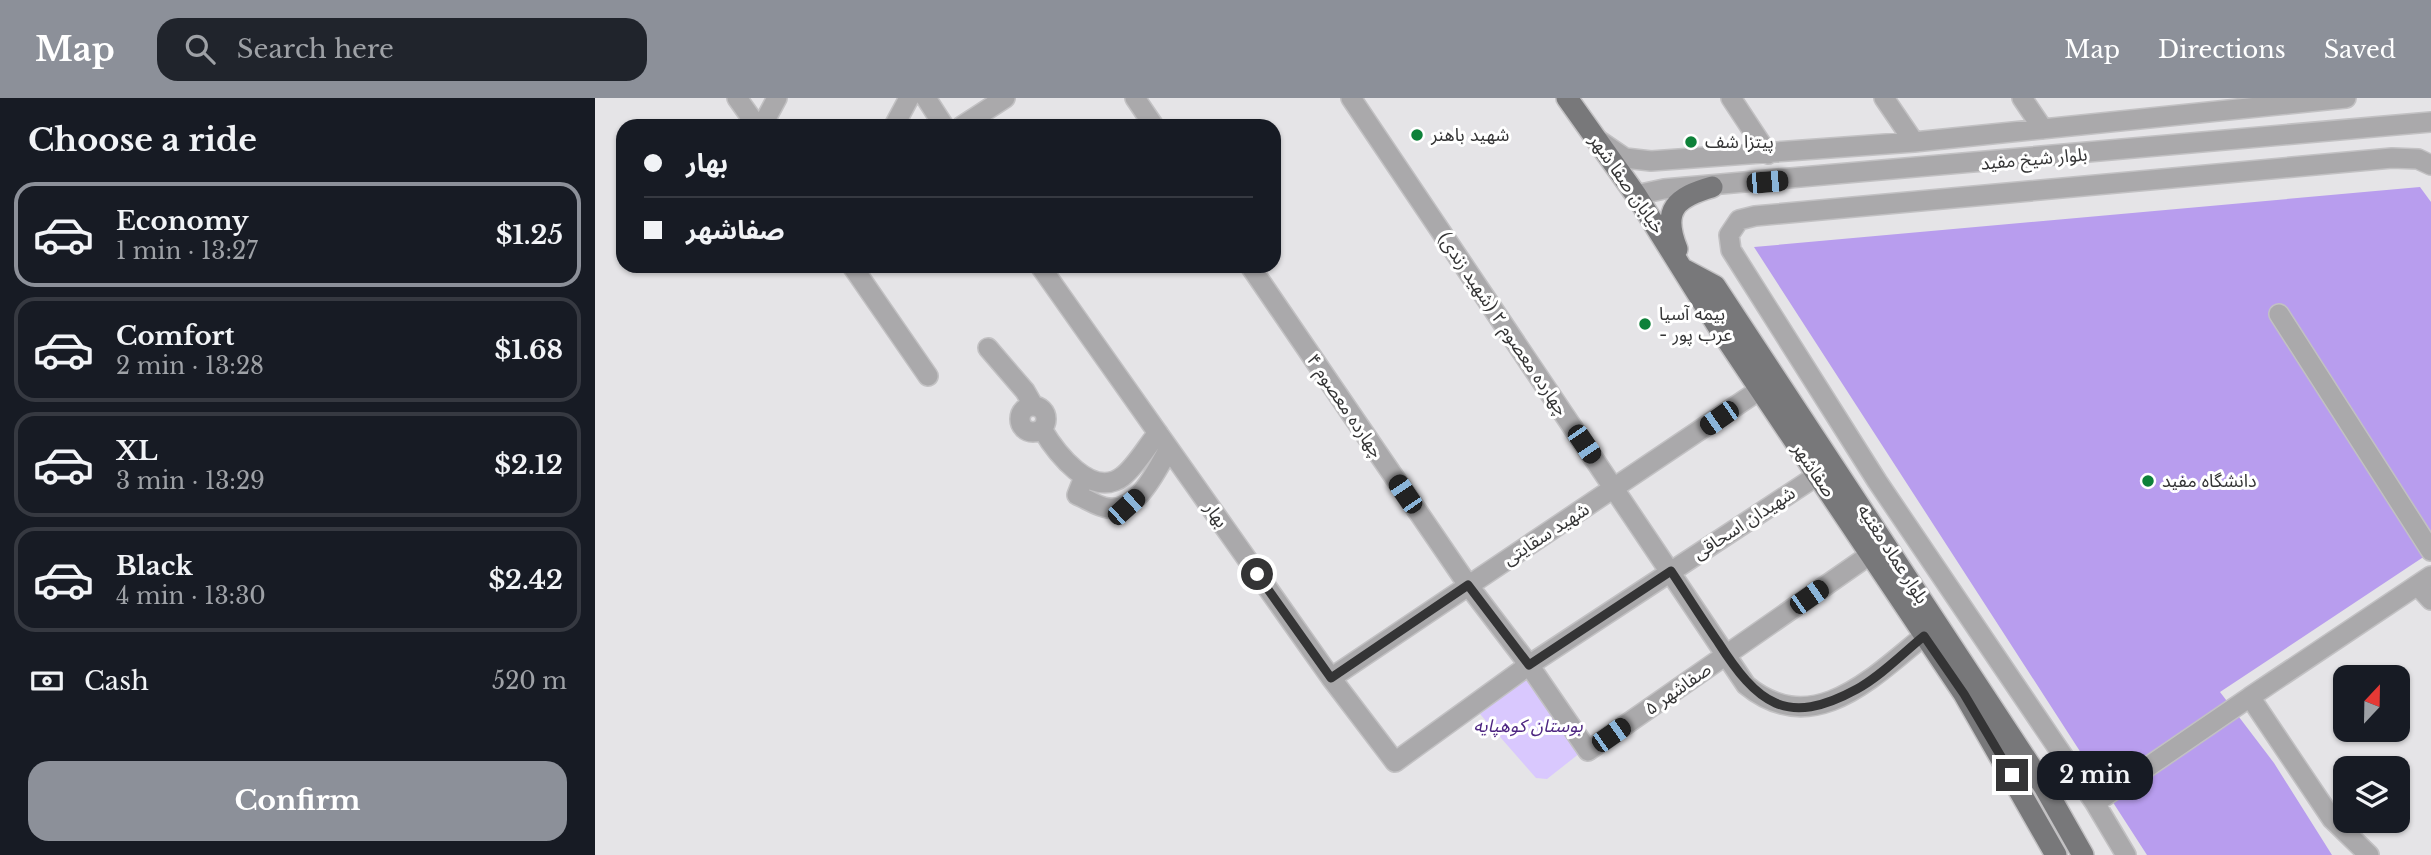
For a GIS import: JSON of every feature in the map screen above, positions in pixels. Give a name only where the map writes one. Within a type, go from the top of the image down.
[{"type":"main road","name":"خیابان صفا شهر","points":[[1567,98],[1685,270]]},
{"type":"main road","points":[[1685,270],[1673,240],[1671,213],[1683,196],[1712,187]]},
{"type":"main road","name":"صفاشهر","points":[[1685,270],[1719,328],[1964,694],[2056,855]]},
{"type":"main road","name":"بلوار عماد مغنیه","points":[[1685,270],[1715,286],[2045,788],[2083,855]]},
{"type":"street","points":[[737,98],[754,119]]},
{"type":"street","points":[[764,119],[777,98]]},
{"type":"street","points":[[898,119],[909,98]]},
{"type":"street","points":[[926,98],[940,119]]},
{"type":"street","points":[[973,119],[1005,98]]},
{"type":"street","points":[[1135,98],[1149,119]]},
{"type":"street","name":"چهارده معصوم ۲ (شهید زندی)","points":[[1351,98],[1746,685],[1780,705],[1805,707],[1832,701],[1860,687],[1924,636]]},
{"type":"street","points":[[1731,98],[1768,154]]},
{"type":"street","points":[[1884,98],[1914,142]]},
{"type":"street","points":[[2022,98],[2043,129]]},
{"type":"street","name":"بلوار شیخ مفید","points":[[1591,133],[1625,158],[1651,161],[1914,142],[2043,129],[2234,104],[2346,98]]},
{"type":"street","name":"بلوار شیخ مفید","points":[[1636,195],[1664,190],[2431,122]]},
{"type":"street","points":[[2126,855],[2095,803],[1877,481],[1731,250],[1728,235],[1739,220],[1755,216],[2392,158],[2417,159],[2431,165]]},
{"type":"street","points":[[1651,161],[1648,168],[1651,183],[1664,190]]},
{"type":"street","points":[[857,273],[928,376]]},
{"type":"street","name":"بهار","points":[[1045,273],[1331,678],[1395,762]]},
{"type":"street","name":"چهارده معصوم ۴","points":[[1255,273],[1468,585],[1529,665],[1588,751]]},
{"type":"street","points":[[2279,314],[2431,551]]},
{"type":"street","points":[[988,348],[1025,391],[1033,405],[1042,410],[1046,419],[1042,429],[1057,453],[1084,477],[1106,481],[1122,478],[1163,441]]},
{"type":"street","name":"شهید سقایتی","points":[[1331,678],[1615,490],[1761,389]]},
{"type":"street","points":[[1084,477],[1077,495],[1108,508],[1126,507],[1141,493],[1163,441]]},
{"type":"street","name":"شهیدان اسحاقی","points":[[1395,762],[1529,665],[1818,475]]},
{"type":"street","name":"صفاشهر ۵","points":[[1588,751],[1871,554]]},
{"type":"street","points":[[2095,803],[2424,580],[2431,600]]},
{"type":"street","points":[[2250,697],[2332,819],[2369,855]]},
{"type":"green space","name":"بوستان کوهپایه","points":[[1530,676],[1580,753],[1547,779],[1536,778],[1480,714]]},
{"type":"shaded area","name":"دانشگاه مفید","points":[[2420,187],[2431,202],[2431,552],[2220,692],[2274,763],[2332,855],[2147,855],[1754,247]]},
{"type":"place","name":"شهید باهنر","points":[[1417,135]]},
{"type":"place","name":"پیتزا شف","points":[[1691,142]]},
{"type":"place","name":"بیمه آسیا - عرب پور","points":[[1645,324]]},
{"type":"place","name":"دانشگاه مفید","points":[[2148,481]]},
{"type":"route","points":[[1257,574],[1331,678],[1468,585],[1529,665],[1671,571],[1746,685],[1780,705],[1805,707],[1832,701],[1860,687],[1924,636],[1964,694],[2012,775]]}]
